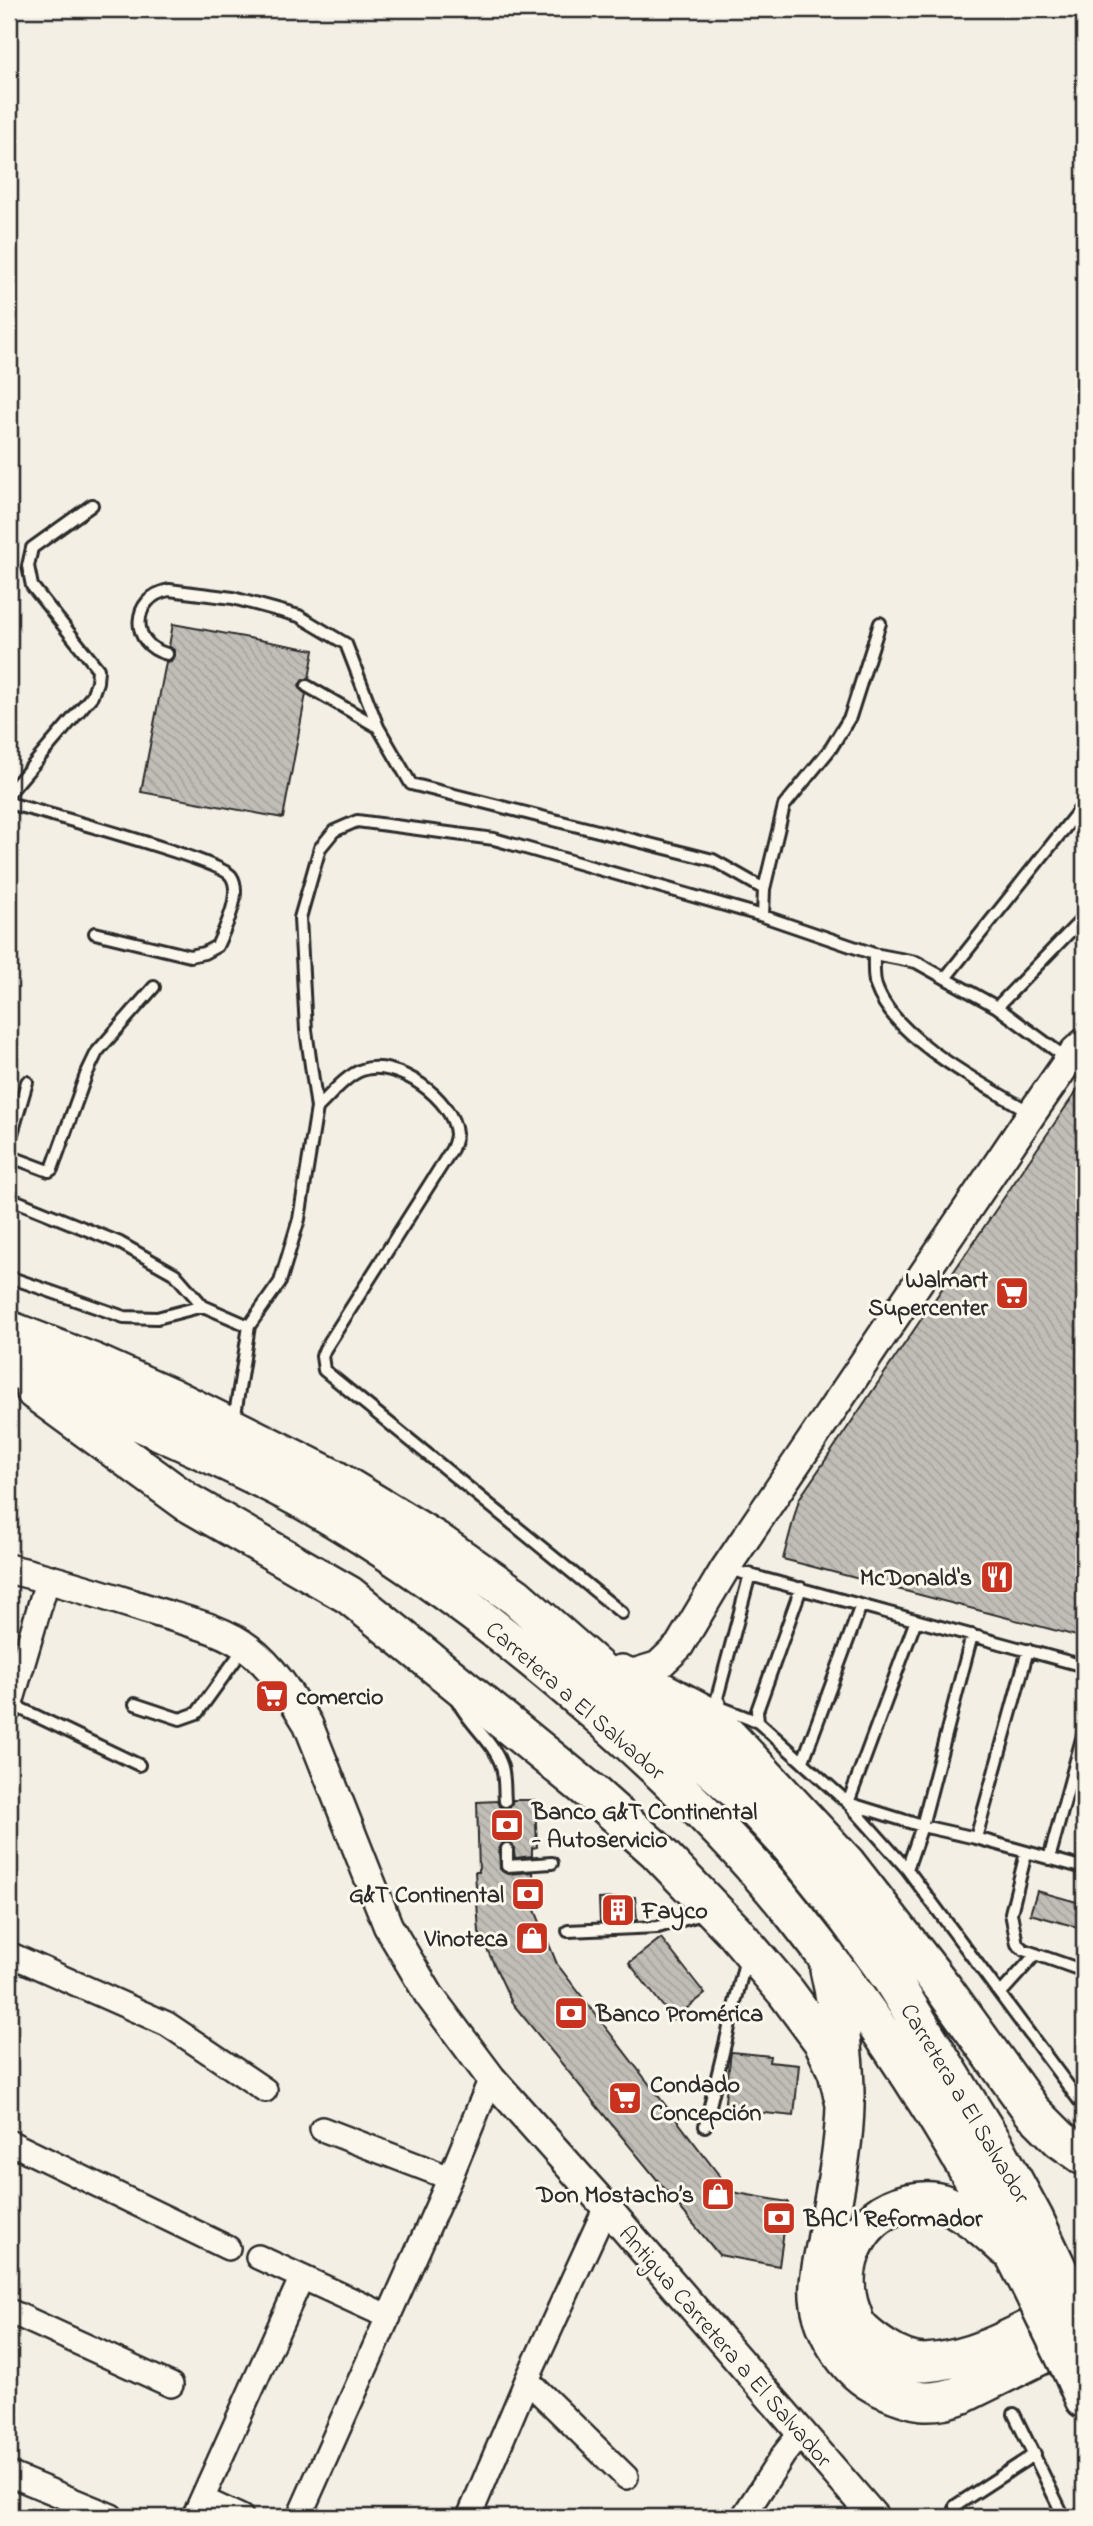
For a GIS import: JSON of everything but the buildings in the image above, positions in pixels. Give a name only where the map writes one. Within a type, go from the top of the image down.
[{"type":"highway","name":"Carretera a El Salvador","points":[[9,1330],[161,1393],[233,1428],[331,1478],[435,1540],[516,1597],[747,1800],[790,1846],[892,1980],[995,2146],[1034,2218],[1061,2294],[1077,2384]]},
{"type":"highway","name":"Carretera a El Salvador","points":[[9,1366],[131,1417],[305,1501],[401,1560],[454,1597],[550,1672],[661,1771],[756,1870],[790,1910],[943,2124],[1016,2256],[1061,2294],[1084,2323]]},
{"type":"highway","points":[[9,1371],[187,1502],[349,1595],[591,1792],[656,1850],[714,1910],[803,2013],[837,2072],[845,2104]]},
{"type":"highway","points":[[589,1661],[654,1687],[705,1714],[729,1737],[846,1863],[1032,2111],[1084,2156]]},
{"type":"highway","points":[[826,1958],[837,2003],[842,2040],[845,2104],[844,2136],[818,2285],[823,2317],[837,2348],[852,2367],[877,2386],[902,2397],[942,2402],[1084,2334]]},
{"type":"highway","points":[[988,2049],[995,2146]]},
{"type":"highway","points":[[1016,2256],[982,2227],[945,2204],[924,2200],[897,2205],[876,2216],[857,2238],[846,2264],[846,2295],[856,2324],[877,2344],[896,2356],[922,2363],[957,2359],[1006,2339],[1061,2294]]},
{"type":"street","points":[[625,1676],[658,1666],[679,1646],[738,1572],[1032,1113],[1078,1053]]},
{"type":"street","name":"Antigua Carretera a El Salvador","points":[[9,1569],[48,1578],[217,1631],[246,1646],[264,1662],[290,1694],[308,1724],[388,1926],[429,1995],[491,2078],[874,2517]]},
{"type":"street","points":[[10,1707],[48,1578]]},
{"type":"street","points":[[679,1646],[685,1704]]},
{"type":"street","points":[[9,1954],[167,2024],[265,2090]]},
{"type":"street","points":[[299,2517],[450,2178],[491,2078]]},
{"type":"street","points":[[323,2129],[450,2178]]},
{"type":"street","points":[[9,2142],[228,2248]]},
{"type":"street","points":[[471,2516],[527,2380],[606,2207]]},
{"type":"street","points":[[258,2258],[388,2317]]},
{"type":"street","points":[[241,2517],[198,2508],[301,2278]]},
{"type":"street","points":[[9,2311],[171,2385]]},
{"type":"street","points":[[527,2380],[626,2477]]},
{"type":"street","points":[[743,2517],[800,2434]]},
{"type":"street","points":[[9,2474],[111,2516]]},
{"type":"lane","points":[[9,793],[92,696],[97,682],[98,669],[32,586],[28,566],[32,548],[92,505]]},
{"type":"lane","points":[[167,654],[148,644],[139,625],[145,604],[162,591],[233,598],[299,616],[346,644],[378,727],[411,784],[713,860],[764,889]]},
{"type":"lane","points":[[763,916],[764,889],[784,806],[831,748],[850,718],[880,623]]},
{"type":"lane","points":[[307,686],[378,727]]},
{"type":"lane","points":[[9,803],[225,869],[236,887],[230,915],[217,947],[204,953],[190,956],[95,933]]},
{"type":"lane","points":[[946,977],[1084,804]]},
{"type":"lane","points":[[233,1428],[249,1326],[280,1282],[299,1219],[317,1108],[306,1030],[300,918],[320,848],[334,831],[357,821],[495,839],[763,916],[874,954],[916,962],[1078,1053]]},
{"type":"lane","points":[[997,1007],[1084,917]]},
{"type":"lane","points":[[874,954],[876,985],[894,1018],[931,1050],[1032,1113]]},
{"type":"lane","points":[[9,1156],[52,1170],[97,1052],[154,987]]},
{"type":"lane","points":[[317,1108],[355,1073],[368,1069],[391,1068],[407,1074],[424,1086],[446,1110],[456,1132],[452,1149],[325,1349],[322,1356],[324,1370],[622,1613]]},
{"type":"lane","points":[[9,1144],[27,1082]]},
{"type":"lane","points":[[9,1198],[131,1249],[175,1274],[202,1306],[249,1326]]},
{"type":"lane","points":[[9,1277],[124,1317],[157,1318],[202,1306]]},
{"type":"lane","points":[[1084,1666],[738,1572],[717,1698],[722,1708],[758,1721],[848,1803],[906,1869],[1084,2107]]},
{"type":"lane","points":[[758,1721],[757,1711],[801,1588]]},
{"type":"lane","points":[[803,1761],[861,1605]]},
{"type":"lane","points":[[848,1803],[916,1620]]},
{"type":"lane","points":[[906,1869],[922,1826],[972,1635]]},
{"type":"lane","points":[[135,1704],[180,1719],[197,1713],[246,1646]]},
{"type":"lane","points":[[976,1838],[1028,1650]]},
{"type":"lane","points":[[445,1673],[461,1710],[498,1757],[505,1801]]},
{"type":"lane","points":[[10,1707],[139,1765]]},
{"type":"lane","points":[[1049,1859],[1084,1731]]},
{"type":"lane","points":[[848,1803],[922,1826],[1084,1868]]},
{"type":"lane","points":[[507,1849],[508,1866],[552,1863]]},
{"type":"lane","points":[[1026,1853],[1012,1913],[1017,1944],[1024,1950],[1084,1971]]},
{"type":"lane","points":[[568,1931],[658,1927],[714,1910]]},
{"type":"lane","points":[[705,2126],[749,1948]]},
{"type":"lane","points":[[1001,1993],[1037,1954]]},
{"type":"lane","points":[[1014,2414],[1064,2517]]},
{"type":"lane","points":[[955,2506],[1035,2454]]},
{"type":"place","name":"Walmart Supercenter","points":[[1012,1293]]},
{"type":"place","name":"McDonald's","points":[[997,1577]]},
{"type":"place","name":"comercio","points":[[272,1696]]},
{"type":"place","name":"Banco G&T Continental - Autoservicio","points":[[507,1825]]},
{"type":"place","name":"G&T Continental","points":[[528,1894]]},
{"type":"place","name":"Fayco","points":[[618,1910]]},
{"type":"place","name":"Vinoteca","points":[[532,1938]]},
{"type":"place","name":"Banco Promérica","points":[[571,2013]]},
{"type":"place","name":"Condado Concepción","points":[[625,2098]]},
{"type":"place","name":"Don Mostacho’s","points":[[718,2194]]},
{"type":"place","name":"BAC | Reformador","points":[[779,2218]]}]
